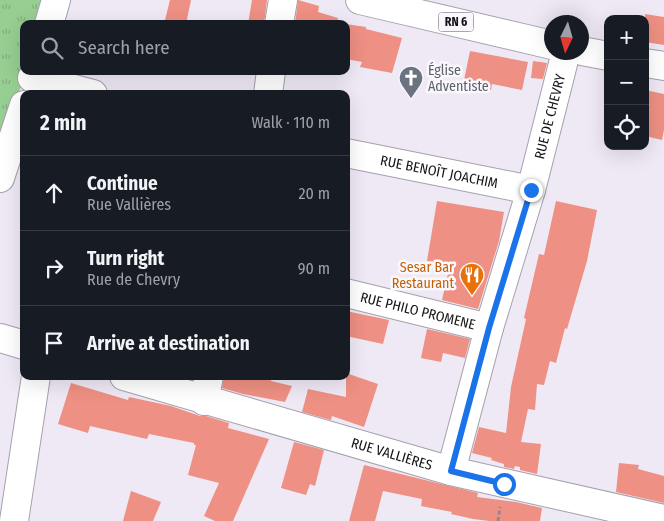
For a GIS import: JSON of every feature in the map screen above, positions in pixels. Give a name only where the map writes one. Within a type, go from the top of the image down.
[{"type":"street","points":[[50,20],[56,0]]},
{"type":"street","points":[[281,20],[284,0]]},
{"type":"street","name":"RN 6","points":[[360,0],[544,43]]},
{"type":"street","points":[[589,52],[604,55]]},
{"type":"street","name":"RUE DE CHEVRY","points":[[451,471],[489,328],[531,190],[564,60]]},
{"type":"street","points":[[649,64],[664,66]]},
{"type":"street","points":[[269,90],[271,75]]},
{"type":"street","points":[[31,81],[74,90]]},
{"type":"street","points":[[0,178],[20,117]]},
{"type":"street","name":"RUE BENOÎT JOACHIM","points":[[350,154],[531,190]]},
{"type":"street","name":"RUE PHILO PROMENE","points":[[350,294],[489,328]]},
{"type":"street","points":[[0,338],[20,344]]},
{"type":"street","points":[[14,521],[35,380]]},
{"type":"street","name":"RUE VALLIÈRES","points":[[151,380],[206,388],[451,471],[607,514],[664,519]]},
{"type":"green space","points":[[0,0],[50,0],[43,20],[20,20],[20,75],[25,75],[0,151]]},
{"type":"building","points":[[170,0],[191,0],[187,20],[165,20]]},
{"type":"building","points":[[252,0],[267,0],[264,20],[249,20]]},
{"type":"building","points":[[298,0],[319,6],[318,12],[338,18],[338,20],[296,20]]},
{"type":"building","points":[[645,14],[664,17],[664,45],[649,43],[649,15]]},
{"type":"building","points":[[350,25],[366,27],[366,29],[402,38],[392,73],[360,67],[362,62],[350,60]]},
{"type":"building","points":[[470,51],[528,62],[522,90],[492,84],[491,90],[463,85]]},
{"type":"building","points":[[533,61],[547,63],[543,79],[531,78]]},
{"type":"building","points":[[649,91],[664,94],[664,130],[662,140],[649,137]]},
{"type":"building","points":[[437,201],[504,212],[499,241],[478,309],[442,300],[450,265],[427,261]]},
{"type":"building","points":[[556,201],[597,210],[587,261],[567,329],[565,328],[556,363],[550,361],[544,385],[537,384],[535,410],[528,409],[521,442],[541,444],[537,474],[520,470],[520,467],[515,466],[514,469],[504,467],[504,464],[491,460],[492,458],[472,453],[479,427],[506,433],[511,387],[526,319],[524,318],[539,254],[544,255]]},
{"type":"building","points":[[350,312],[389,320],[383,344],[350,337]]},
{"type":"building","points":[[427,329],[470,339],[465,358],[443,353],[441,362],[421,358]]},
{"type":"building","points":[[350,374],[378,384],[364,427],[332,416],[331,420],[302,412],[308,389],[346,397],[346,380],[350,380]]},
{"type":"building","points":[[223,380],[271,380],[292,386],[285,402],[222,388]]},
{"type":"building","points":[[71,383],[128,400],[129,397],[171,406],[229,423],[228,428],[269,439],[233,521],[215,521],[204,516],[219,483],[188,475],[196,445],[194,443],[149,434],[147,439],[90,426],[88,433],[58,424]]},
{"type":"building","points":[[294,442],[324,450],[315,486],[310,484],[306,495],[281,488]]},
{"type":"building","points":[[619,463],[639,465],[638,469],[664,476],[664,503],[616,492]]},
{"type":"building","points":[[364,465],[478,493],[477,497],[516,502],[542,508],[540,521],[489,521],[473,519],[451,514],[452,512],[421,506],[422,499],[383,491],[375,521],[349,521]]},
{"type":"building","points":[[131,491],[161,502],[153,521],[123,521]]},
{"type":"place","name":"Église Adventiste","points":[[411,99]]},
{"type":"place","name":"Sesar Bar Restaurant","points":[[472,296]]},
{"type":"route","points":[[504,484],[451,471],[489,328],[531,190]]}]
